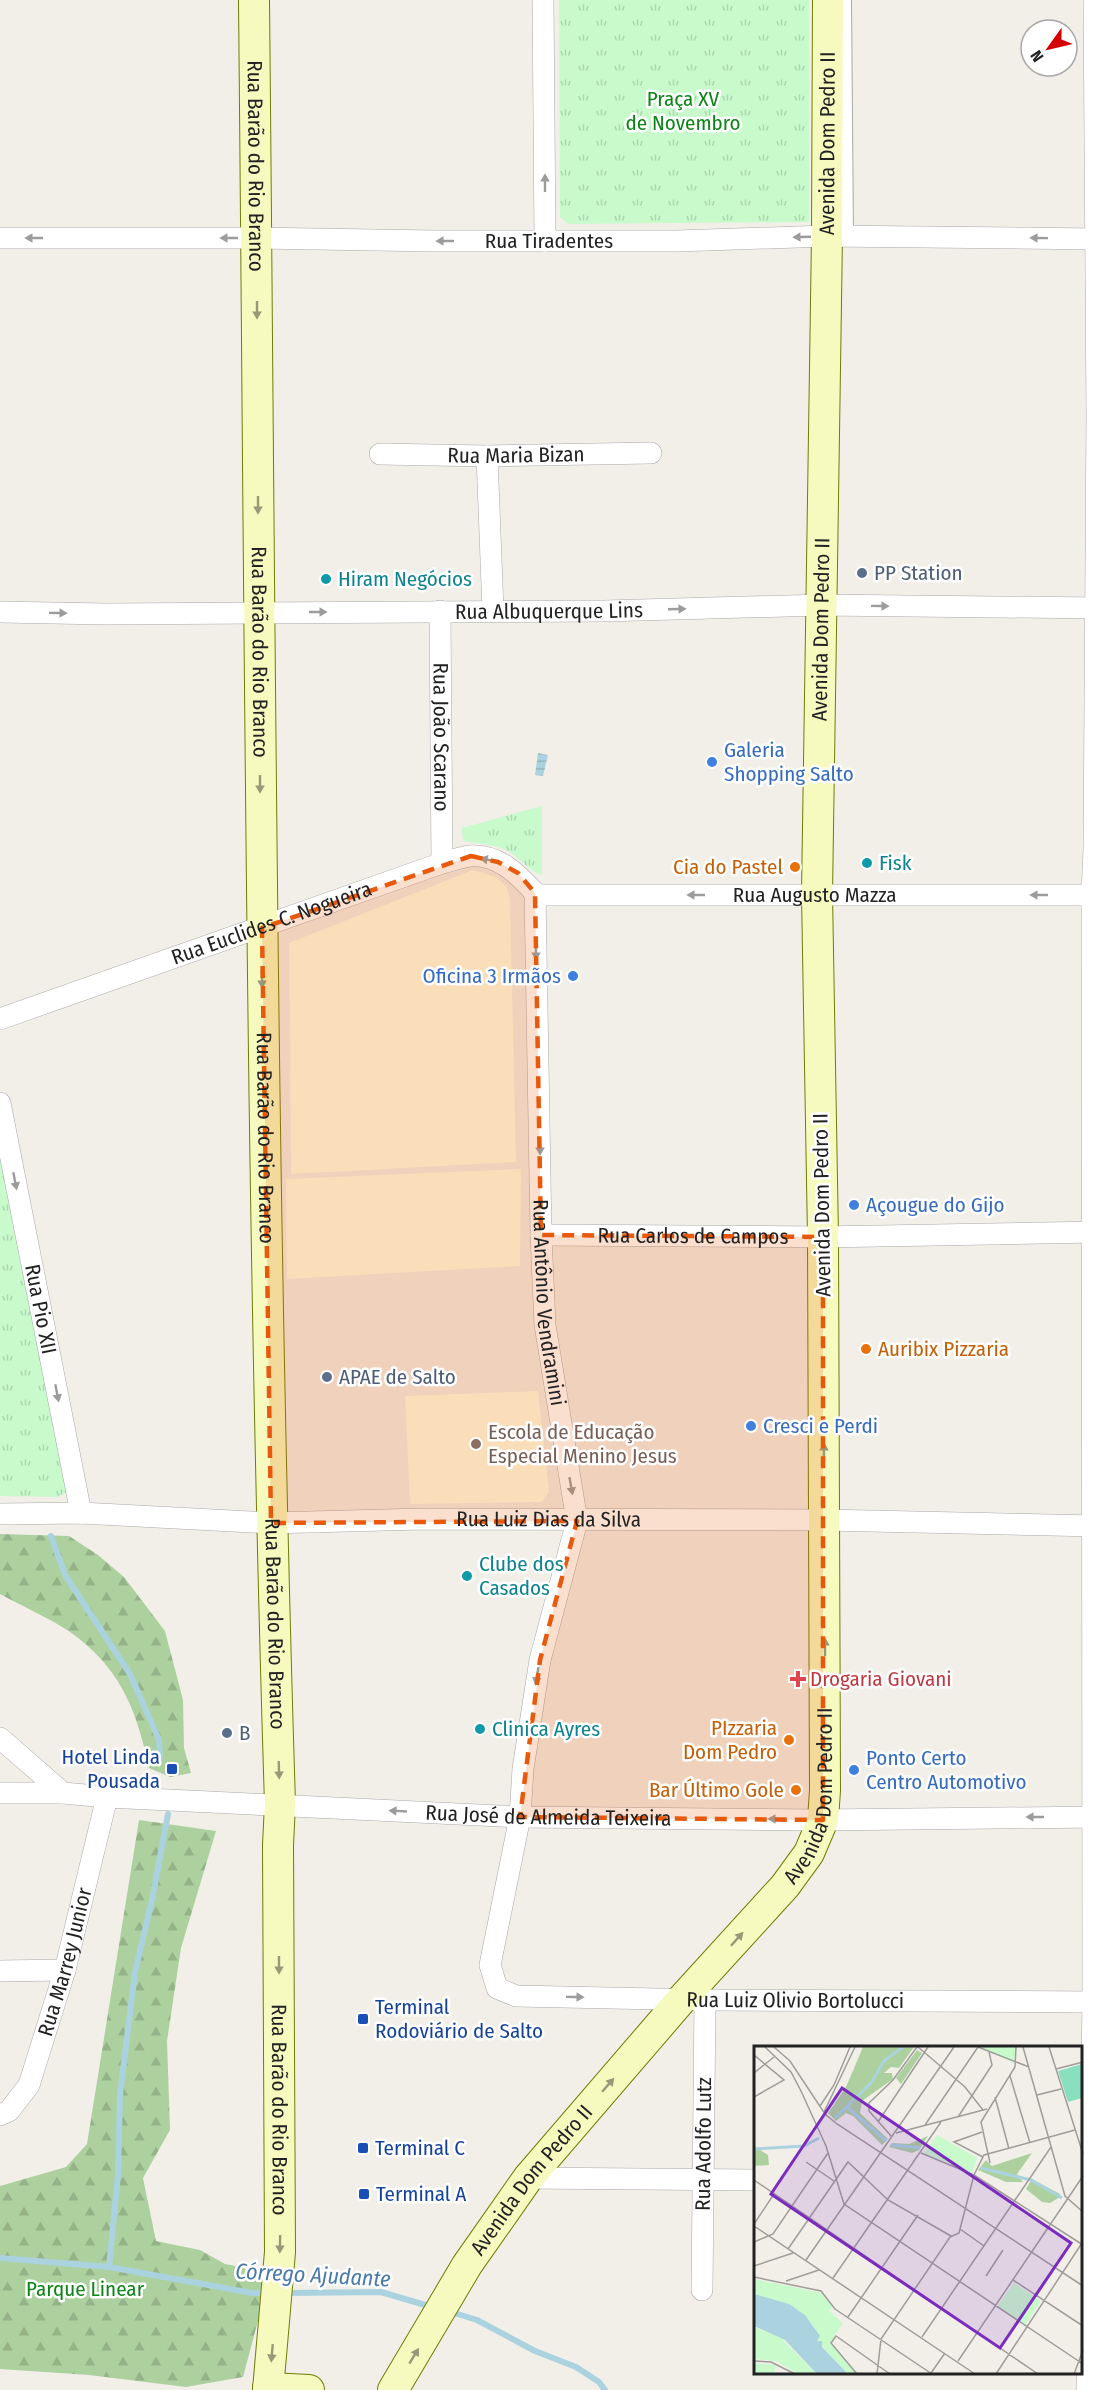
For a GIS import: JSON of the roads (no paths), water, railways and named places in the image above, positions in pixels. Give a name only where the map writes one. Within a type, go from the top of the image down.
[{"type":"main road","name":"Rua Barão do Rio Branco","points":[[254,0],[262,928],[272,1522],[280,1804],[278,1845],[280,2252],[268,2389]]},
{"type":"main road","name":"Avenida Dom Pedro II","points":[[393,2390],[491,2228],[528,2178],[694,2000],[809,1853],[823,1820],[825,1790],[823,1237],[817,894],[822,605],[836,236],[828,0]]},
{"type":"main road","points":[[268,2389],[309,2390]]},
{"type":"street","points":[[543,0],[545,241]]},
{"type":"street","points":[[836,236],[843,0]]},
{"type":"street","points":[[1087,2390],[1092,2364],[1090,2135],[1095,2002],[1096,238],[1094,0]]},
{"type":"street","name":"Rua Tiradentes","points":[[0,238],[545,241],[677,241],[836,236],[1096,238]]},
{"type":"street","name":"Rua Maria Bizan","points":[[380,454],[487,456],[651,453]]},
{"type":"street","points":[[487,456],[493,611]]},
{"type":"street","name":"Rua Albuquerque Lins","points":[[0,612],[604,611],[822,605],[1096,608]]},
{"type":"street","name":"Rua João Scarano","points":[[440,611],[442,863]]},
{"type":"street","name":"Rua Euclides C. Nogueira","points":[[0,1019],[442,863],[471,856],[498,862],[518,873],[535,893]]},
{"type":"street","name":"Rua Augusto Mazza","points":[[535,893],[541,895],[1094,895]]},
{"type":"street","name":"Rua Antônio Vendramini","points":[[497,1988],[490,1965],[519,1817],[525,1758],[540,1660],[577,1521],[546,1332],[541,1235],[535,893]]},
{"type":"street","name":"Rua Pio XII","points":[[0,1103],[81,1514]]},
{"type":"street","name":"Rua Carlos de Campos","points":[[541,1235],[823,1237],[1095,1232]]},
{"type":"street","name":"Rua Luiz Dias da Silva","points":[[0,1514],[81,1514],[272,1522],[422,1519],[824,1520],[1094,1526]]},
{"type":"street","points":[[0,1738],[63,1793]]},
{"type":"street","name":"Rua José de Almeida Teixeira","points":[[0,1793],[63,1793],[519,1817],[823,1820],[1095,1817]]},
{"type":"street","name":"Rua Marrey Junior","points":[[0,2115],[9,2111],[29,2085],[65,1970],[107,1797]]},
{"type":"street","points":[[0,1971],[65,1970]]},
{"type":"street","name":"Rua Luiz Olivio Bortolucci","points":[[497,1988],[516,1996],[694,2000],[1095,2002]]},
{"type":"street","name":"Rua Adolfo Lutz","points":[[694,2000],[702,2180],[702,2290]]},
{"type":"street","points":[[528,2178],[754,2180]]},
{"type":"water","points":[[538,753],[548,755],[543,776],[535,775]]},
{"type":"waterway","points":[[51,1536],[65,1575],[130,1674],[159,1740],[160,1759]]},
{"type":"waterway","points":[[109,2267],[118,2175],[120,2095],[135,1972],[152,1900],[168,1814]]},
{"type":"waterway","name":"Córrego Ajudante","points":[[0,2258],[109,2267],[252,2293],[270,2293]]},
{"type":"waterway","name":"Córrego Ajudante","points":[[286,2293],[381,2292],[432,2307]]},
{"type":"waterway","name":"Córrego Ajudante","points":[[448,2311],[477,2320],[535,2351],[576,2367],[599,2382],[605,2390]]},
{"type":"place","name":"PP Station","points":[[862,573]]},
{"type":"place","name":"Hiram Negócios","points":[[326,579]]},
{"type":"place","name":"Galeria Shopping Salto","points":[[712,762]]},
{"type":"place","name":"Fisk","points":[[867,863]]},
{"type":"place","name":"Cia do Pastel","points":[[795,867]]},
{"type":"place","name":"Oficina 3 Irmãos","points":[[573,976]]},
{"type":"place","name":"Açougue do Gijo","points":[[854,1205]]},
{"type":"place","name":"Auribix Pizzaria","points":[[866,1349]]},
{"type":"place","name":"APAE de Salto","points":[[327,1377]]},
{"type":"place","name":"Cresci e Perdi","points":[[751,1426]]},
{"type":"place","name":"Escola de Educação Especial Menino Jesus","points":[[476,1444]]},
{"type":"place","name":"Clube dos Casados","points":[[467,1576]]},
{"type":"place","name":"Drogaria Giovani","points":[[798,1679]]},
{"type":"place","name":"Clinica Ayres","points":[[480,1729]]},
{"type":"place","name":"B","points":[[227,1733]]},
{"type":"place","name":"PIzzaria Dom Pedro","points":[[789,1740]]},
{"type":"place","name":"Hotel Linda Pousada","points":[[172,1769]]},
{"type":"place","name":"Ponto Certo Centro Automotivo","points":[[854,1770]]},
{"type":"place","name":"Bar Último Gole","points":[[796,1790]]},
{"type":"place","name":"Terminal Rodoviário de Salto","points":[[363,2019]]},
{"type":"place","name":"Terminal C","points":[[363,2148]]},
{"type":"place","name":"Terminal A","points":[[364,2194]]},
{"type":"park label","name":"Praça XV de Novembro","points":[[683,111]]},
{"type":"park label","name":"Parque Linear","points":[[85,2289]]}]
